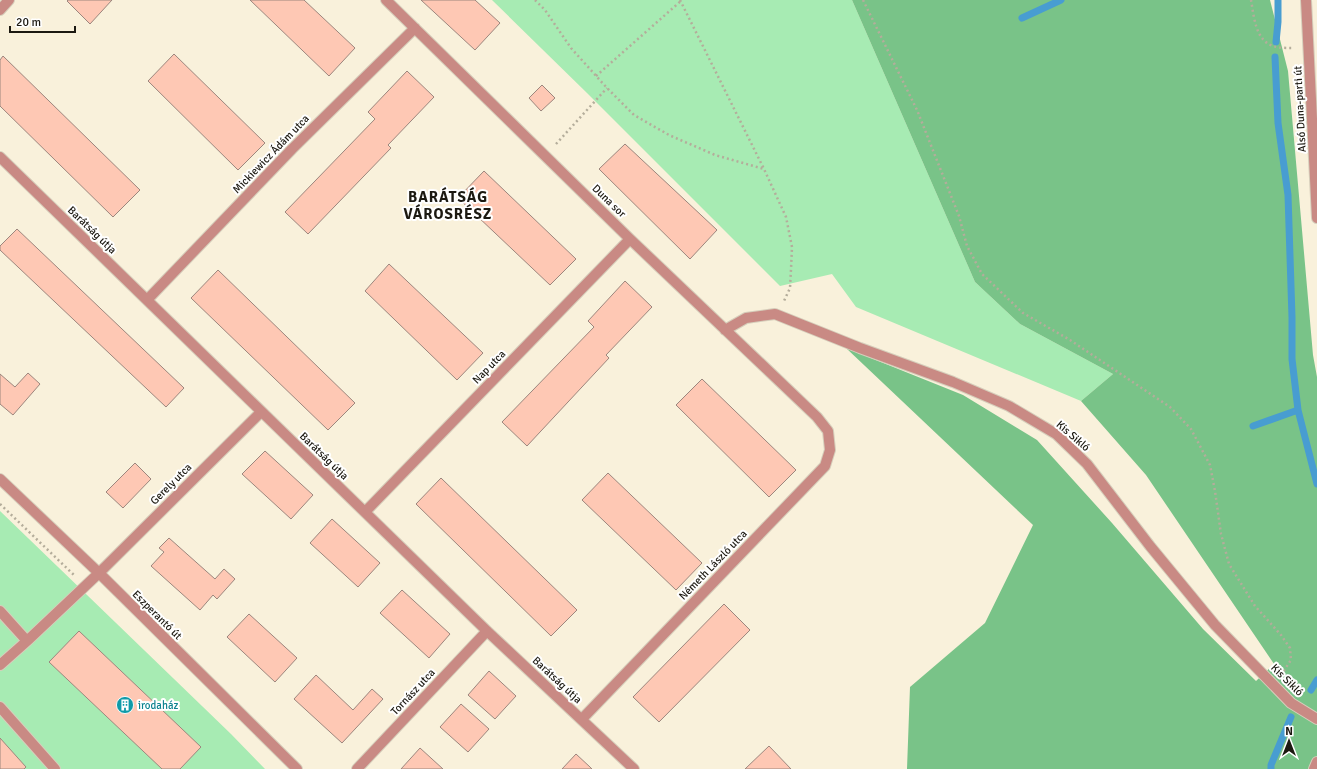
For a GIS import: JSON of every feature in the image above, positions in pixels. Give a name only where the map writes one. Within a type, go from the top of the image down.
[{"type":"street","points":[[0,10],[9,0]]},
{"type":"street","name":"Duna sor","points":[[386,0],[630,239],[817,417]]},
{"type":"street","name":"Alsó Duna-parti út","points":[[1306,0],[1317,218]]},
{"type":"street","name":"Mickiewicz Ádám utca","points":[[147,300],[298,144],[415,28]]},
{"type":"street","name":"Barátság útja","points":[[0,157],[487,631],[634,769]]},
{"type":"street","name":"Nap utca","points":[[365,512],[630,239]]},
{"type":"street","name":"Kis Sikló","points":[[725,330],[746,318],[775,314],[860,348],[953,382],[1010,406],[1056,434],[1087,464],[1150,546],[1215,625],[1291,703],[1317,719]]},
{"type":"street","name":"Gerely utca","points":[[0,665],[99,573],[261,412]]},
{"type":"street","name":"Németh László utca","points":[[582,719],[825,466],[830,450],[828,431],[817,417]]},
{"type":"street","name":"Eszperantó út","points":[[0,479],[99,573],[297,769]]},
{"type":"street","points":[[0,610],[27,640]]},
{"type":"street","name":"Tornász utca","points":[[357,769],[487,631]]},
{"type":"street","points":[[0,707],[55,769]]},
{"type":"street","points":[[1314,769],[1317,762]]},
{"type":"path","points":[[535,0],[571,48],[634,115],[669,135],[715,155],[764,169]]},
{"type":"path","points":[[596,76],[681,0],[786,217],[792,247],[790,288],[785,300],[775,314]]},
{"type":"path","points":[[863,0],[917,110],[959,216],[967,246],[982,274],[1023,313],[1070,340],[1170,407],[1195,434],[1210,465],[1221,534],[1229,564],[1255,606],[1281,635],[1290,648],[1291,660],[1284,671],[1265,676]]},
{"type":"path","points":[[1251,0],[1257,29],[1264,40],[1273,46],[1278,47],[1309,48]]},
{"type":"path","points":[[554,146],[607,88]]},
{"type":"path","points":[[0,504],[85,586]]},
{"type":"green space","points":[[492,0],[852,0],[975,282],[1020,324],[1113,374],[1081,401],[856,307],[832,274],[780,286]]},
{"type":"green space","points":[[852,0],[1270,0],[1288,71],[1313,355],[1317,377],[1317,769],[907,769],[910,687],[985,623],[1033,525],[846,348],[963,395],[1037,440],[1112,523],[1203,629],[1256,681],[1274,664],[1146,475],[1081,401],[1113,374],[1020,324],[975,282]]},
{"type":"green space","points":[[0,511],[231,734],[265,769],[0,769]]},
{"type":"building","points":[[112,0],[90,24],[67,1]]},
{"type":"building","points":[[250,0],[304,0],[355,48],[329,76]]},
{"type":"building","points":[[421,0],[475,0],[500,23],[475,50]]},
{"type":"building","points":[[174,54],[265,143],[238,170],[148,81]]},
{"type":"building","points":[[3,56],[140,190],[113,217],[0,106],[0,60]]},
{"type":"building","points":[[407,71],[434,97],[388,145],[391,148],[308,234],[285,212],[375,119],[368,112]]},
{"type":"building","points":[[542,85],[555,98],[541,111],[529,98]]},
{"type":"building","points":[[625,144],[717,230],[690,259],[599,169]]},
{"type":"building","points":[[484,171],[576,259],[550,285],[458,198]]},
{"type":"building","points":[[17,229],[184,388],[166,407],[0,250],[0,246]]},
{"type":"building","points":[[389,264],[483,353],[457,380],[365,291]]},
{"type":"building","points":[[218,270],[355,403],[328,430],[191,298]]},
{"type":"building","points":[[625,281],[652,307],[606,355],[609,358],[527,446],[502,422],[594,327],[588,321]]},
{"type":"building","points":[[28,373],[40,384],[13,415],[0,404],[0,374],[15,387]]},
{"type":"building","points":[[702,379],[796,470],[769,497],[676,405]]},
{"type":"building","points":[[265,451],[313,495],[291,519],[242,474]]},
{"type":"building","points":[[135,463],[151,479],[123,508],[106,492]]},
{"type":"building","points":[[608,473],[702,563],[676,590],[582,500]]},
{"type":"building","points":[[441,478],[577,610],[551,636],[416,504]]},
{"type":"building","points":[[332,519],[380,563],[358,587],[310,543]]},
{"type":"building","points":[[169,538],[215,579],[224,569],[235,579],[217,599],[213,595],[200,610],[151,566],[164,552],[159,548]]},
{"type":"building","points":[[402,590],[450,634],[429,658],[380,613]]},
{"type":"building","points":[[724,604],[750,630],[659,722],[633,697]]},
{"type":"building","points":[[249,614],[297,658],[275,682],[227,637]]},
{"type":"building","name":"irodaház","points":[[79,631],[201,747],[180,769],[162,769],[49,662]]},
{"type":"building","points":[[489,671],[516,696],[495,719],[468,695]]},
{"type":"building","points":[[316,675],[353,710],[372,689],[383,699],[342,743],[294,699]]},
{"type":"building","points":[[461,704],[489,729],[468,752],[440,727]]},
{"type":"building","points":[[0,738],[26,767],[24,769],[0,769]]},
{"type":"building","points":[[769,746],[791,769],[745,769]]},
{"type":"building","points":[[420,748],[443,769],[401,769]]},
{"type":"building","points":[[576,754],[590,767],[592,769],[562,769]]},
{"type":"waterway","points":[[1022,18],[1061,0]]},
{"type":"waterway","points":[[1276,42],[1278,0]]},
{"type":"waterway","points":[[1275,57],[1278,123],[1288,195],[1292,359],[1298,410],[1317,484]]},
{"type":"waterway","points":[[1253,426],[1298,410]]},
{"type":"waterway","points":[[1311,690],[1317,680]]},
{"type":"waterway","points":[[1271,769],[1271,765],[1291,717]]},
{"type":"place","name":"irodaház","points":[[125,705]]},
{"type":"district","name":"BARÁTSÁG VÁROSRÉSZ","points":[[448,206]]}]
